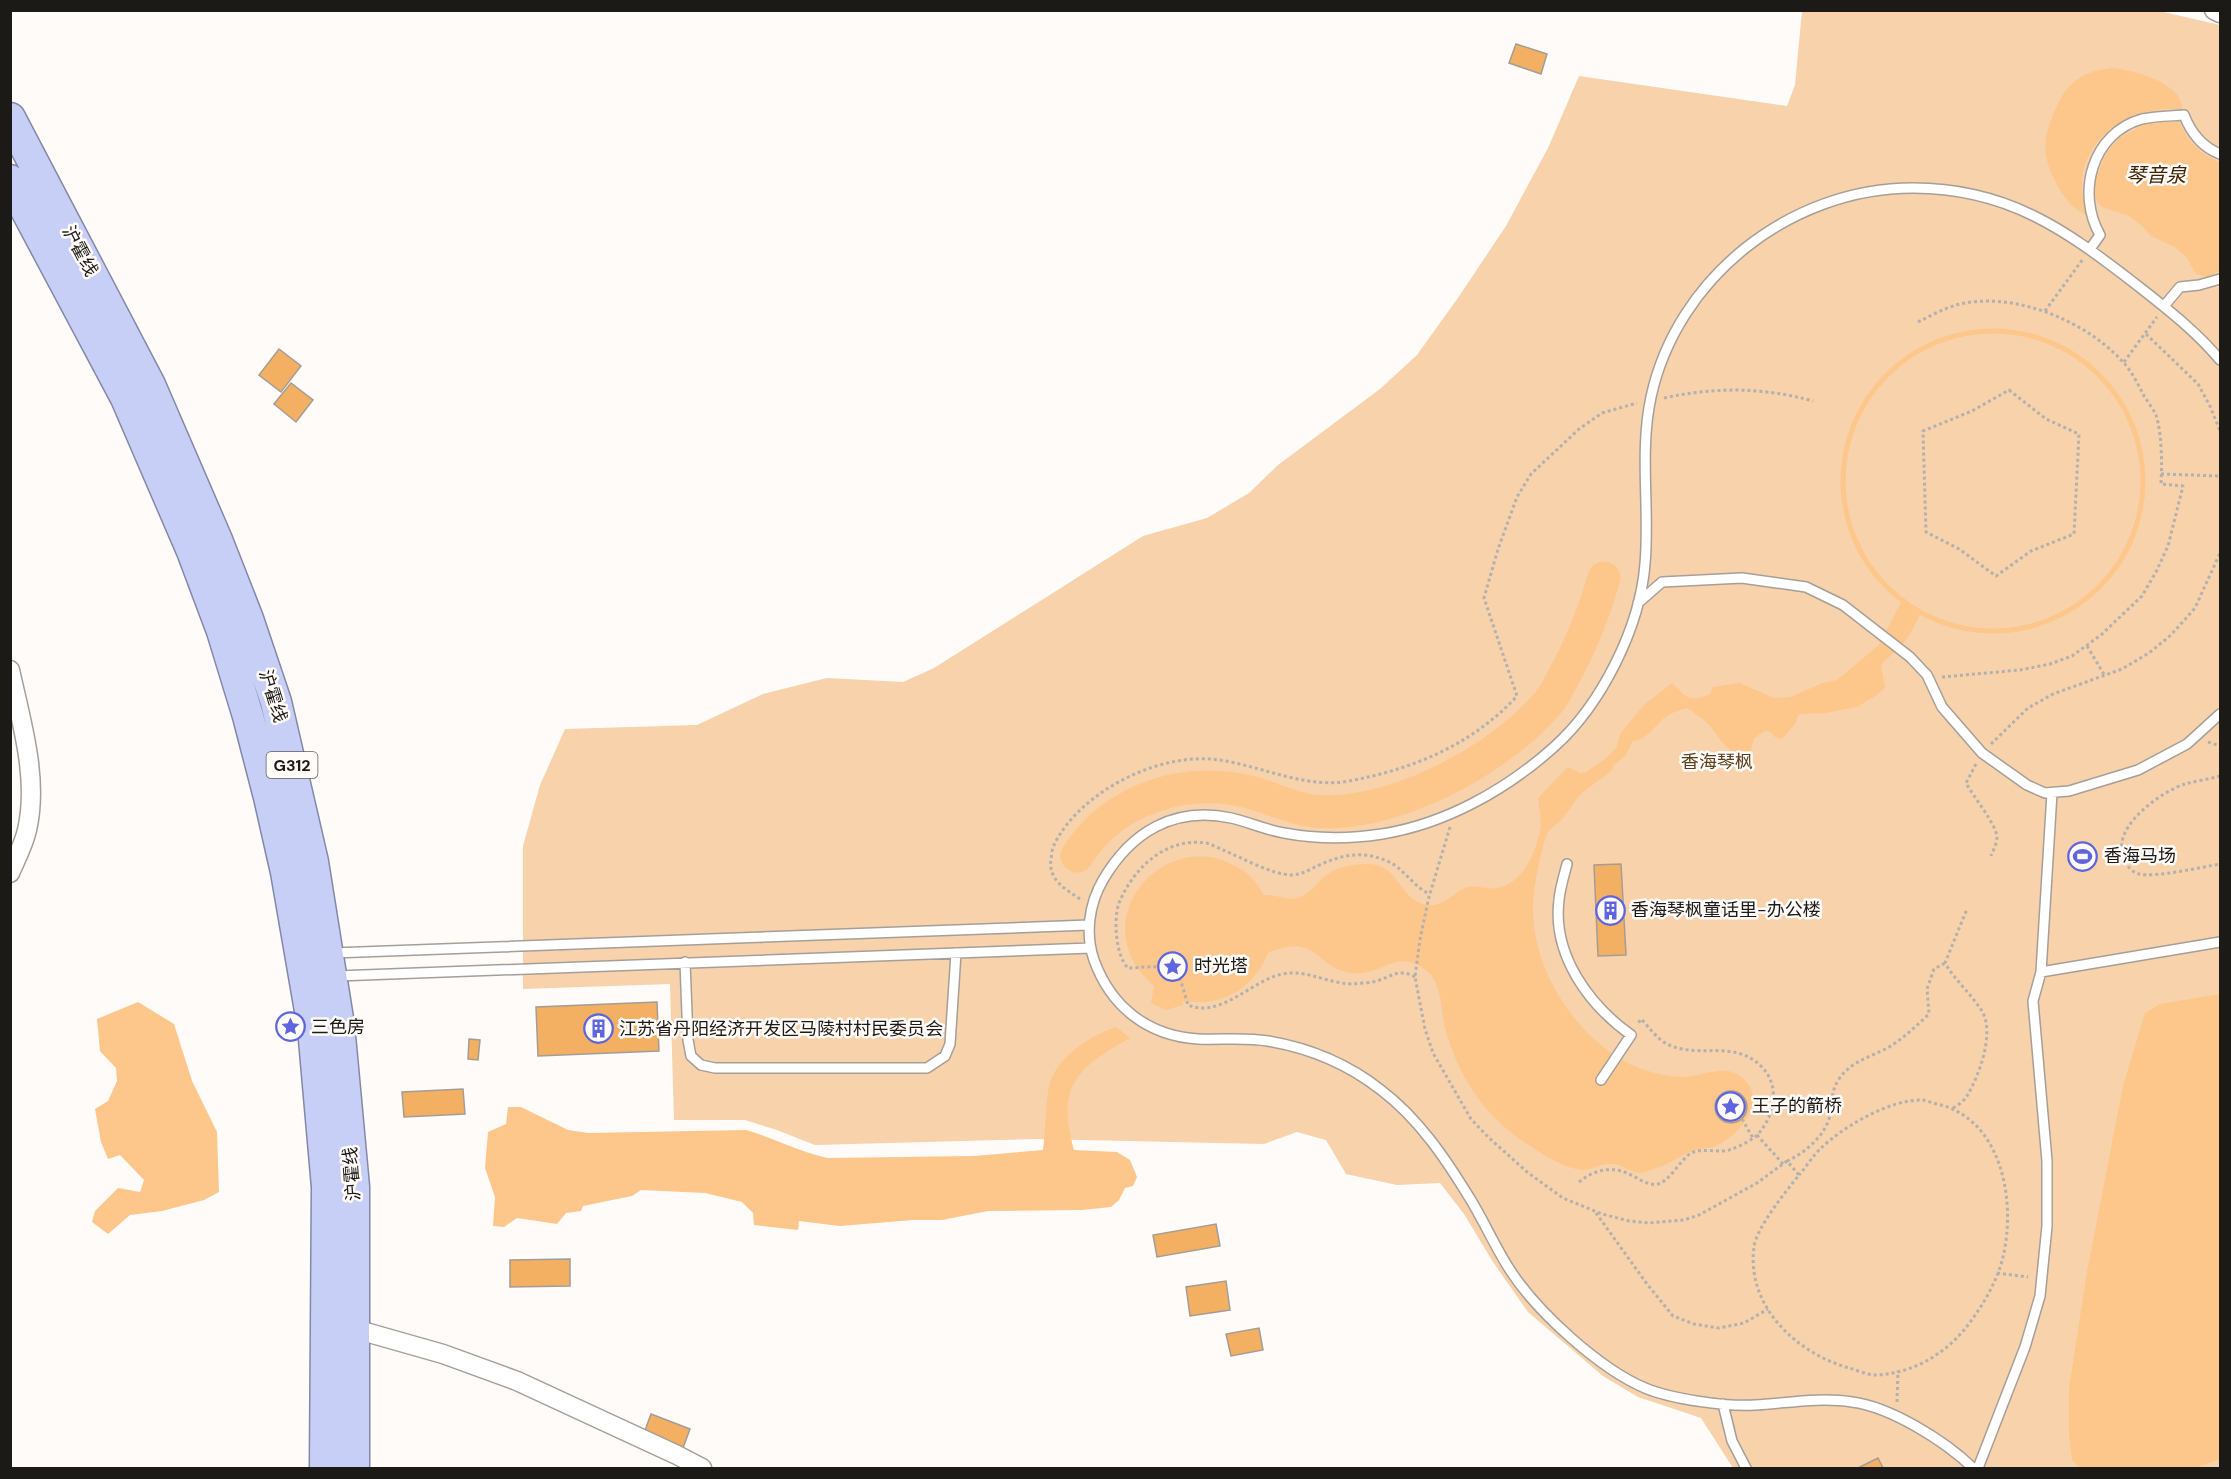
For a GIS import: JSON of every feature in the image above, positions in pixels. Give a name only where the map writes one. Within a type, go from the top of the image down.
[{"type":"highway","name":"沪霍线","points":[[10,118],[150,385],[217,540],[248,619],[276,702],[297,785],[313,862],[316,966],[313,1028],[327,1187],[325,1468]]},
{"type":"highway","name":"沪霍线","points":[[10,180],[126,398],[192,551],[222,631],[269,796],[286,872],[316,966],[339,1026],[354,1187],[354,1468]]},
{"type":"street","points":[[2214,10],[2220,13]]},
{"type":"street","points":[[10,670],[27,751],[30,796],[27,830],[10,873]]},
{"type":"street","points":[[355,1329],[443,1354],[517,1381],[702,1468]]},
{"type":"lane","points":[[2090,249],[2100,235],[2092,216],[2088,186],[2098,154],[2111,136],[2141,119],[2184,115],[2191,131],[2199,140],[2220,154]]},
{"type":"lane","points":[[1973,1468],[1938,1440],[1893,1414],[1872,1406],[1850,1401],[1829,1400],[1752,1406],[1723,1404],[1648,1389],[1597,1358],[1545,1313],[1528,1295],[1511,1272],[1470,1198],[1439,1150],[1423,1130],[1384,1092],[1344,1065],[1299,1048],[1260,1040],[1193,1039],[1151,1029],[1135,1019],[1118,1003],[1096,966],[1091,948],[1089,925],[1092,907],[1096,892],[1108,870],[1125,849],[1137,837],[1173,820],[1214,816],[1238,819],[1258,827],[1290,834],[1350,836],[1405,830],[1450,813],[1494,792],[1526,771],[1578,724],[1614,667],[1643,584],[1646,561],[1644,453],[1651,397],[1668,346],[1683,317],[1740,251],[1790,217],[1819,205],[1885,189],[1918,188],[1964,192],[1996,199],[2033,214],[2090,249],[2164,306],[2220,360]]},
{"type":"lane","points":[[2164,306],[2180,287],[2220,279]]},
{"type":"lane","points":[[1638,603],[1662,582],[1742,578],[1806,587],[1843,605],[1910,657],[1929,680],[1942,707],[1982,753],[2027,785],[2045,793],[2089,786],[2138,770],[2187,744],[2220,714]]},
{"type":"lane","points":[[1978,1468],[2025,1347],[2040,1296],[2042,1279],[2047,1226],[2047,1161],[2033,1001],[2041,972],[2052,793]]},
{"type":"lane","points":[[1567,864],[1558,901],[1560,930],[1566,952],[1584,991],[1606,1015],[1631,1035],[1601,1080]]},
{"type":"lane","points":[[316,966],[1089,925]]},
{"type":"lane","points":[[2041,972],[2220,942]]},
{"type":"lane","points":[[316,966],[686,963],[1091,948]]},
{"type":"lane","points":[[686,963],[688,1040],[691,1056],[701,1065],[736,1068],[927,1068],[945,1056],[950,1044],[956,952]]},
{"type":"lane","points":[[1723,1404],[1732,1441],[1746,1468]]},
{"type":"path","points":[[2045,312],[2090,249]]},
{"type":"path","points":[[1918,322],[1957,305],[1986,301],[2018,304],[2045,312],[2072,323],[2090,334],[2124,362],[2156,416],[2161,484],[2183,486],[2168,546],[2142,596],[2122,617],[2087,646],[2073,656],[2050,664],[2020,670],[1950,674],[1929,680]]},
{"type":"path","points":[[2124,362],[2164,306]]},
{"type":"path","points":[[2146,334],[2198,384],[2220,432]]},
{"type":"path","points":[[1092,907],[1053,878],[1050,866],[1053,846],[1070,822],[1088,803],[1123,778],[1164,763],[1217,759],[1302,780],[1325,783],[1346,781],[1423,761],[1458,745],[1506,707],[1517,696],[1484,598],[1498,549],[1517,497],[1531,474],[1579,429],[1602,413],[1651,397],[1662,398],[1707,391],[1761,390],[1789,394],[1813,401]]},
{"type":"path","points":[[2009,390],[2046,419],[2079,434],[2074,534],[2031,551],[1996,576],[1959,549],[1926,532],[1923,431],[1972,411],[2009,390]]},
{"type":"path","points":[[2162,474],[2220,476]]},
{"type":"path","points":[[1991,856],[1997,838],[1990,818],[1966,783],[1982,753],[2028,708],[2053,694],[2105,676],[2149,653],[2171,635],[2195,608],[2220,553]]},
{"type":"path","points":[[2087,646],[2105,676]]},
{"type":"path","points":[[2220,777],[2182,785],[2157,800],[2134,817],[2123,833],[2120,846],[2128,867],[2139,874],[2162,873],[2220,864]]},
{"type":"path","points":[[1450,813],[1450,831],[1443,847],[1430,894],[1420,939],[1415,977],[1425,1029],[1433,1053],[1471,1119],[1512,1159],[1563,1198],[1596,1212],[1629,1221],[1666,1222],[1699,1215],[1757,1183],[1804,1151],[1819,1137],[1829,1117],[1830,1098],[1839,1079],[1855,1063],[1889,1046],[1929,1014],[1927,989],[1934,969],[1945,963],[1966,909]]},
{"type":"path","points":[[1415,977],[1405,972],[1397,972],[1377,981],[1352,984],[1309,974],[1288,973],[1269,978],[1223,1004],[1197,1009],[1188,1005],[1178,975],[1171,970],[1128,968],[1122,962],[1118,947],[1118,907],[1126,887],[1151,858],[1166,849],[1186,844],[1206,843],[1277,872],[1292,875],[1348,855],[1375,856],[1397,866],[1422,891],[1430,894]]},
{"type":"path","points":[[1945,963],[1955,980],[1982,1012],[1986,1025],[1986,1044],[1982,1064],[1966,1097],[1953,1108]]},
{"type":"path","points":[[1579,1182],[1607,1168],[1624,1171],[1645,1183],[1659,1184],[1692,1153],[1726,1151],[1753,1138],[1771,1110],[1775,1097],[1772,1082],[1754,1060],[1730,1050],[1683,1049],[1666,1043],[1641,1019]]},
{"type":"path","points":[[1924,1100],[1953,1108],[1975,1123],[1990,1144],[2001,1171],[2007,1196],[2008,1222],[2003,1258],[1982,1305],[1951,1344],[1929,1360],[1898,1371],[1873,1375],[1838,1365],[1816,1354],[1791,1337],[1759,1295],[1753,1272],[1754,1245],[1767,1220],[1819,1150],[1846,1129],[1892,1105],[1924,1100]]},
{"type":"path","points":[[1742,1119],[1753,1138]]},
{"type":"path","points":[[1757,1135],[1799,1175]]},
{"type":"path","points":[[1596,1212],[1647,1284],[1673,1316],[1694,1324],[1719,1328],[1744,1323],[1768,1309]]},
{"type":"path","points":[[1997,1273],[2042,1279]]},
{"type":"path","points":[[1893,1414],[1897,1403],[1898,1371]]},
{"type":"green space","name":"香海琴枫","points":[[2155,10],[2220,25],[2220,1468],[1733,1468],[1701,1418],[1638,1397],[1603,1376],[1528,1312],[1493,1262],[1464,1214],[1440,1183],[1397,1185],[1346,1174],[1326,1140],[1297,1132],[1264,1144],[1037,1139],[815,1145],[745,1120],[674,1120],[670,984],[523,989],[523,846],[540,785],[565,729],[697,725],[763,694],[827,678],[903,682],[934,668],[1143,536],[1207,518],[1249,493],[1278,465],[1380,389],[1417,355],[1506,226],[1548,148],[1579,76],[1787,106],[1795,85],[1802,11]]},
{"type":"water","points":[[2113,68],[2144,75],[2166,85],[2175,92],[2182,110],[2165,109],[2131,117],[2102,137],[2085,166],[2082,184],[2089,216],[2071,205],[2059,188],[2046,156],[2046,136],[2058,104],[2067,89],[2087,74]]},
{"type":"water","name":"琴音泉","points":[[2149,122],[2179,122],[2195,146],[2220,162],[2220,271],[2207,277],[2196,274],[2187,258],[2175,247],[2151,236],[2129,216],[2102,207],[2095,198],[2095,183],[2105,155],[2119,138]]},
{"type":"water","points":[[1902,600],[1921,613],[1907,639],[1881,665],[1885,688],[1877,695],[1857,707],[1825,713],[1799,714],[1795,724],[1782,739],[1765,731],[1754,738],[1751,750],[1744,755],[1732,752],[1709,725],[1692,711],[1686,708],[1674,712],[1643,738],[1633,741],[1625,756],[1614,765],[1612,770],[1580,795],[1563,818],[1547,834],[1537,874],[1533,914],[1542,961],[1552,983],[1580,1025],[1598,1043],[1639,1068],[1684,1077],[1720,1071],[1740,1076],[1749,1085],[1753,1095],[1752,1105],[1742,1126],[1724,1142],[1714,1147],[1695,1150],[1666,1165],[1639,1173],[1612,1164],[1579,1170],[1541,1153],[1508,1130],[1494,1117],[1471,1088],[1447,1035],[1436,984],[1426,970],[1414,963],[1404,961],[1364,973],[1353,973],[1334,967],[1310,950],[1286,947],[1268,953],[1252,979],[1227,997],[1207,1002],[1183,1001],[1183,1005],[1166,1010],[1151,1003],[1154,986],[1134,963],[1125,933],[1127,914],[1134,896],[1146,880],[1161,868],[1179,859],[1199,856],[1219,859],[1236,866],[1247,874],[1255,881],[1264,895],[1291,899],[1307,894],[1333,871],[1362,864],[1377,865],[1385,869],[1413,899],[1427,905],[1439,904],[1465,888],[1497,888],[1506,885],[1521,874],[1535,848],[1541,826],[1538,798],[1568,767],[1580,773],[1586,772],[1605,759],[1617,747],[1620,734],[1644,705],[1672,683],[1685,695],[1693,698],[1710,694],[1713,687],[1740,683],[1774,698],[1790,697],[1823,683],[1837,680],[1879,645]]},
{"type":"water","points":[[2220,994],[2220,1459],[2196,1468],[2079,1468],[2072,1460],[2069,1434],[2069,1388],[2087,1272],[2123,1086],[2145,1013],[2160,1004]]},
{"type":"water","points":[[138,1002],[174,1024],[192,1081],[217,1132],[219,1192],[204,1200],[162,1211],[130,1215],[108,1234],[92,1222],[95,1211],[118,1188],[140,1192],[144,1180],[120,1155],[108,1159],[101,1142],[95,1109],[108,1101],[117,1081],[116,1068],[100,1051],[97,1019]]},
{"type":"water","points":[[1116,1027],[1130,1038],[1084,1069],[1075,1081],[1068,1109],[1074,1150],[1117,1152],[1130,1160],[1137,1177],[1133,1186],[1125,1188],[1119,1200],[1111,1207],[1082,1210],[988,1211],[942,1220],[840,1226],[799,1221],[798,1230],[754,1225],[753,1213],[742,1202],[705,1193],[641,1190],[632,1196],[583,1206],[581,1211],[566,1213],[557,1224],[517,1218],[504,1227],[493,1226],[495,1197],[485,1168],[488,1132],[506,1124],[508,1107],[521,1107],[568,1130],[588,1133],[746,1130],[828,1158],[974,1156],[1043,1150],[1048,1092],[1057,1068],[1071,1052],[1097,1035]]},
{"type":"building","points":[[1516,44],[1547,54],[1541,74],[1509,63]]},
{"type":"building","points":[[279,349],[301,366],[281,392],[259,375]]},
{"type":"building","points":[[291,383],[313,400],[296,422],[274,404]]},
{"type":"building","name":"香海琴枫童话里-办公楼","points":[[1621,864],[1626,955],[1598,956],[1594,865]]},
{"type":"building","name":"江苏省丹阳经济开发区马陵村村民委员会","points":[[657,1002],[659,1051],[538,1056],[536,1007]]},
{"type":"building","points":[[469,1039],[480,1040],[478,1060],[468,1059]]},
{"type":"building","points":[[463,1089],[465,1114],[404,1117],[402,1092]]},
{"type":"building","points":[[1731,1091],[1742,1096],[1747,1107],[1742,1118],[1731,1123],[1720,1118],[1715,1107],[1720,1096]]},
{"type":"building","points":[[1216,1224],[1220,1246],[1157,1257],[1153,1235]]},
{"type":"building","points":[[570,1259],[570,1286],[510,1287],[510,1260]]},
{"type":"building","points":[[1226,1281],[1230,1310],[1190,1316],[1186,1287]]},
{"type":"building","points":[[1259,1328],[1263,1350],[1231,1356],[1226,1334]]},
{"type":"building","points":[[651,1414],[690,1429],[683,1448],[644,1433]]},
{"type":"building","points":[[1878,1458],[1883,1468],[1858,1468]]},
{"type":"waterway","points":[[1993,331],[2022,334],[2050,342],[2076,356],[2099,375],[2118,398],[2132,424],[2140,452],[2143,481],[2140,510],[2132,538],[2118,564],[2099,587],[2076,606],[2050,620],[2022,628],[1993,631],[1964,628],[1936,620],[1910,606],[1887,587],[1868,564],[1854,538],[1846,510],[1843,481],[1846,452],[1854,424],[1868,398],[1887,375],[1910,356],[1936,342],[1964,334],[1993,331]]},
{"type":"waterway","points":[[1077,856],[1092,836],[1111,819],[1131,806],[1154,796],[1178,790],[1203,787],[1228,788],[1253,793],[1305,810],[1343,811],[1375,806],[1407,796],[1471,766],[1500,747],[1549,702],[1581,642],[1604,578]]},
{"type":"place","name":"香海马场","points":[[2083,856]]},
{"type":"place","name":"香海琴枫童话里-办公楼","points":[[1610,910]]},
{"type":"place","name":"时光塔","points":[[1173,966]]},
{"type":"place","name":"三色房","points":[[290,1027]]},
{"type":"place","name":"江苏省丹阳经济开发区马陵村村民委员会","points":[[598,1029]]},
{"type":"place","name":"王子的箭桥","points":[[1731,1106]]}]
